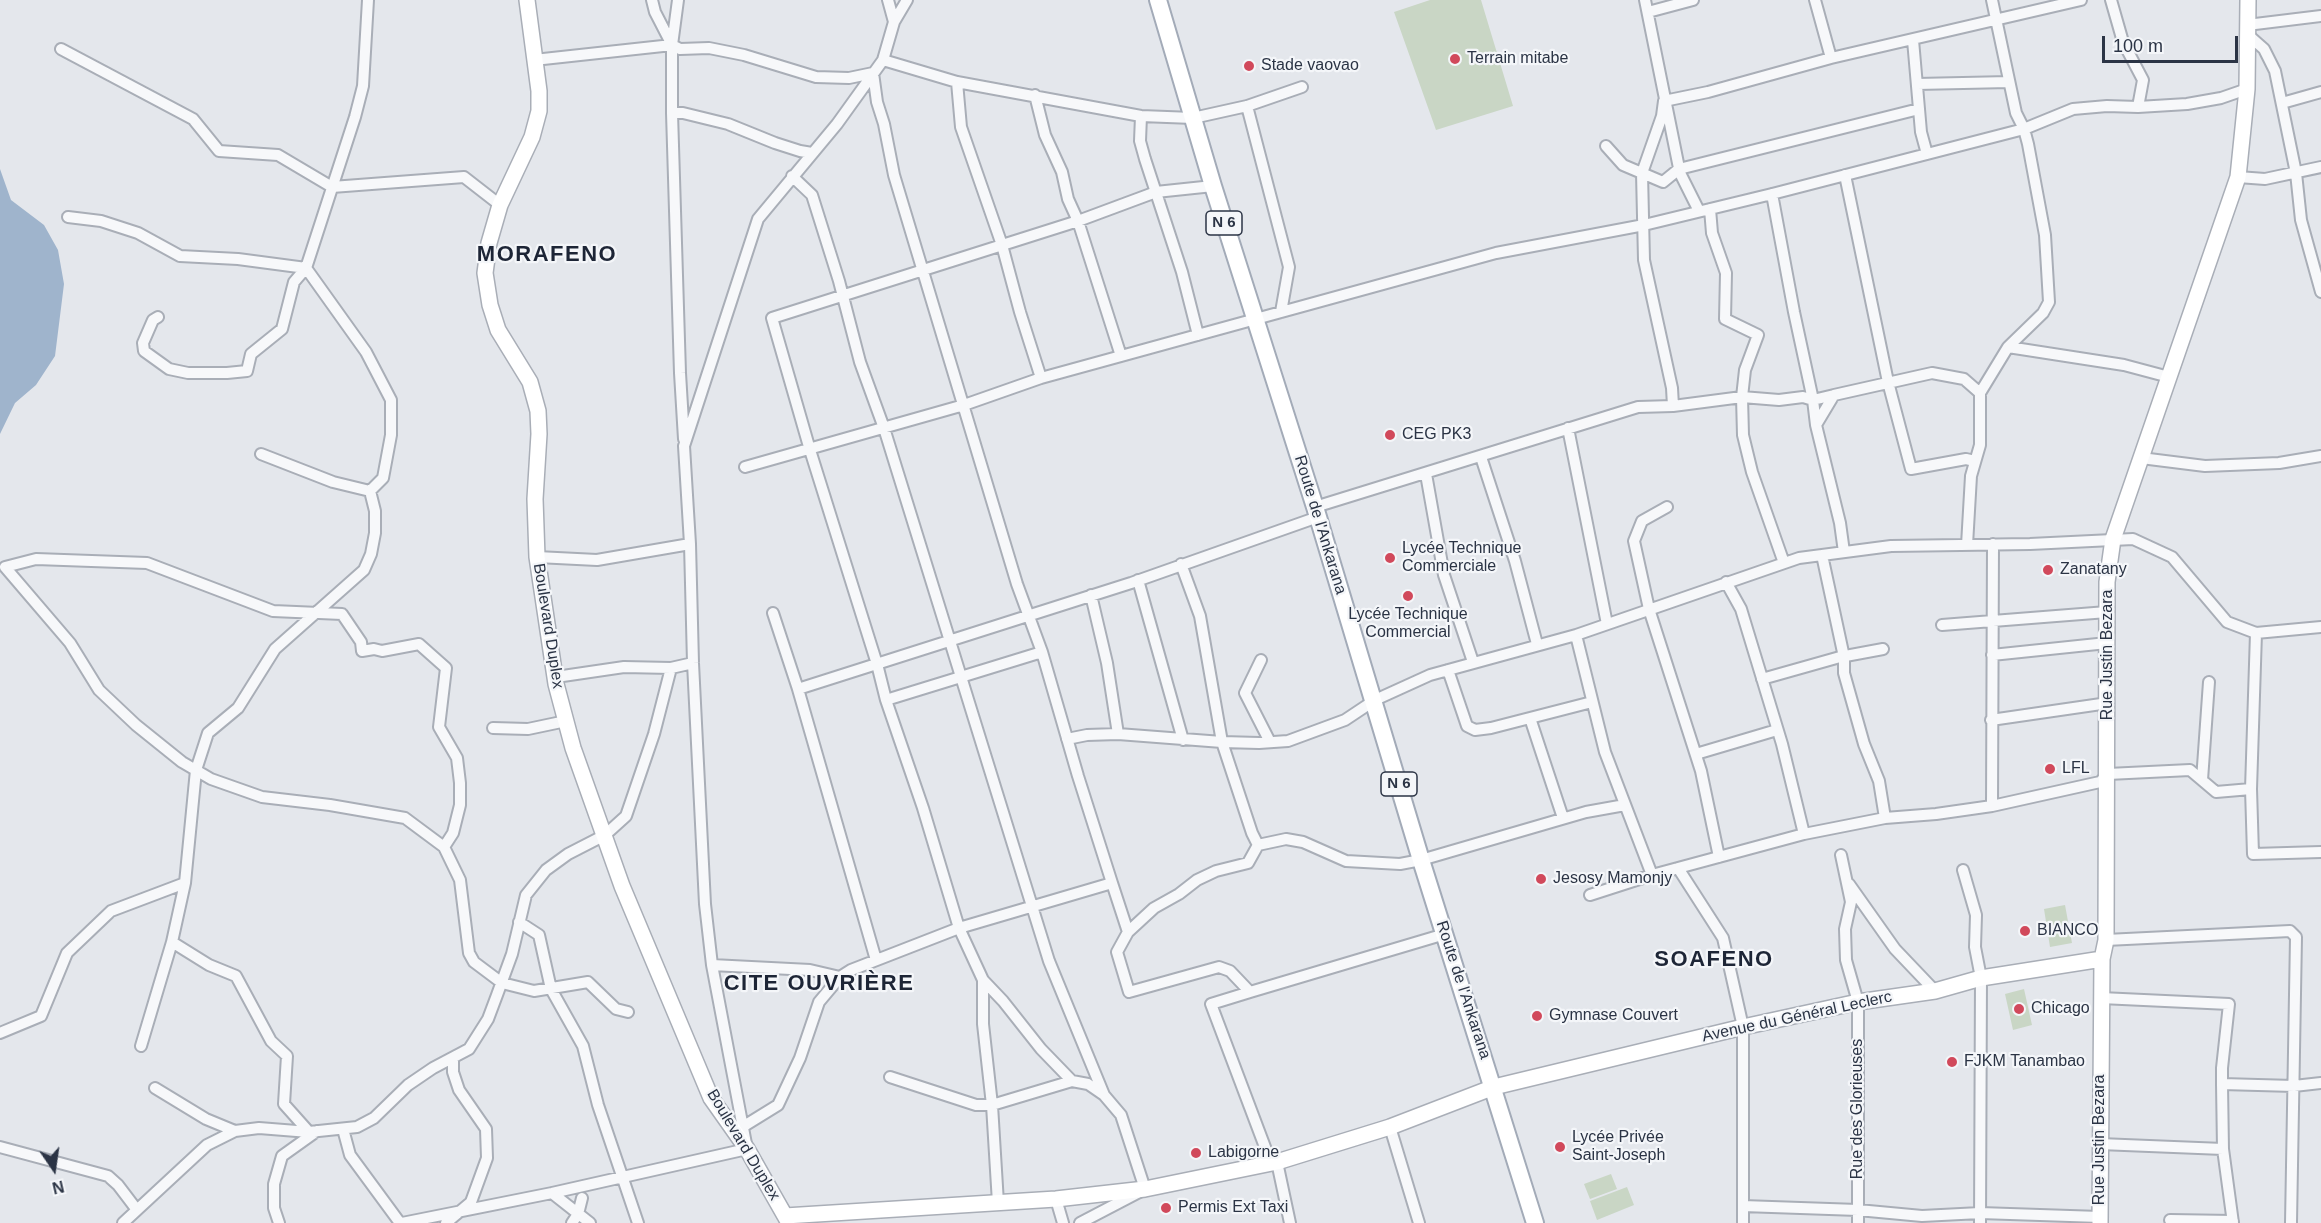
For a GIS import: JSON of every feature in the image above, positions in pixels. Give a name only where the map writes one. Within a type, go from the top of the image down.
[{"type":"main road","name":"Route de l'Ankarana","points":[[1158,0],[1213,186],[1375,700],[1421,860],[1535,1223]]},
{"type":"street","points":[[158,317],[153,320],[143,343],[144,351],[169,369],[188,373],[247,371],[251,354],[282,328],[294,282],[306,268],[356,117],[363,86],[368,0]]},
{"type":"street","name":"Boulevard Duplex","points":[[527,0],[539,92],[538,111],[532,137],[500,205],[489,243],[485,273],[490,305],[498,330],[530,382],[538,411],[535,499],[537,557],[556,677],[573,748],[622,886],[711,1098],[747,1149],[787,1219]]},
{"type":"street","points":[[652,0],[655,12],[672,45]]},
{"type":"street","points":[[343,1129],[350,1155],[401,1223],[552,1193],[747,1149],[712,965],[705,904],[693,663],[690,544],[679,361],[672,113],[672,45],[678,0]]},
{"type":"street","points":[[888,0],[894,22]]},
{"type":"street","points":[[684,446],[758,219],[837,124],[883,60],[894,22],[907,0]]},
{"type":"street","points":[[1645,0],[1679,169],[1705,210],[1726,273],[1725,319],[1758,335],[1745,370],[1742,397],[1743,435],[1752,472],[1784,563]]},
{"type":"street","points":[[1648,12],[1694,0]]},
{"type":"street","points":[[1815,0],[1831,58]]},
{"type":"street","points":[[1967,544],[1971,476],[1980,445],[1980,393],[2008,347],[2043,313],[2049,302],[2045,235],[2024,129],[2016,113],[1992,0]]},
{"type":"street","points":[[1664,101],[1708,92],[1831,58],[2081,0]]},
{"type":"street","points":[[2111,0],[2123,42],[2143,80],[2138,107]]},
{"type":"street","name":"Rue Justin Bezara","points":[[2100,1220],[2101,998],[2102,959],[2106,940],[2108,774],[2107,582],[2113,539],[2238,177],[2247,89],[2248,0]]},
{"type":"street","points":[[2247,29],[2321,16]]},
{"type":"street","points":[[2247,29],[2264,49],[2275,71],[2296,173],[2301,220],[2321,292]]},
{"type":"street","points":[[1913,40],[1921,132],[1927,154]]},
{"type":"street","points":[[534,60],[672,45],[680,49],[709,48],[744,55],[816,76],[849,78],[873,73]]},
{"type":"street","points":[[61,49],[193,119],[219,151],[279,155],[332,187],[464,177],[500,205]]},
{"type":"street","points":[[883,60],[957,82],[1141,116],[1193,118],[1247,106],[1302,87]]},
{"type":"street","points":[[873,73],[877,102],[884,124],[894,175],[922,270],[1017,584],[1042,652],[1128,932]]},
{"type":"street","points":[[1917,84],[2009,81]]},
{"type":"street","points":[[957,82],[961,127],[1002,245],[1041,378]]},
{"type":"street","points":[[745,467],[964,405],[1041,378],[1496,253],[1644,225],[1772,194],[2024,129],[2073,110],[2107,106],[2187,104],[2221,98],[2247,89]]},
{"type":"street","points":[[2282,103],[2321,92]]},
{"type":"street","points":[[1035,95],[1045,135],[1062,172],[1068,199],[1078,221],[1121,356]]},
{"type":"street","points":[[1664,101],[1662,116],[1642,174],[1644,260],[1672,388],[1673,406]]},
{"type":"street","points":[[1247,106],[1289,267],[1281,312]]},
{"type":"street","points":[[1606,146],[1623,165],[1663,182],[1679,169],[1919,109]]},
{"type":"street","points":[[672,113],[728,124],[784,146],[813,153]]},
{"type":"street","points":[[1141,116],[1140,141],[1182,272],[1198,335]]},
{"type":"street","points":[[2238,177],[2265,179],[2321,167]]},
{"type":"street","points":[[1845,175],[1888,382],[1911,469],[1966,459],[1976,461]]},
{"type":"street","points":[[792,176],[812,195],[860,362],[884,428],[1049,961],[1104,1095]]},
{"type":"street","points":[[1072,1081],[983,980],[958,928],[923,808],[886,700],[772,318],[1078,221],[1156,192],[1213,186]]},
{"type":"street","points":[[1772,194],[1816,425],[1840,523],[1844,552]]},
{"type":"street","points":[[68,218],[101,221],[138,233],[180,256],[238,259],[306,268],[366,352],[391,400],[391,435],[383,478],[370,491]]},
{"type":"street","points":[[2008,347],[2124,365],[2169,378]]},
{"type":"street","points":[[798,689],[1138,580],[1316,512],[1426,474],[1638,407],[1673,406],[1742,397],[1779,400],[1803,397],[1813,400],[1932,373],[1964,380],[1980,393]]},
{"type":"street","points":[[1816,425],[1834,395]]},
{"type":"street","points":[[1568,428],[1606,624]]},
{"type":"street","points":[[261,454],[333,482],[370,491]]},
{"type":"street","points":[[2141,458],[2205,466],[2279,463],[2321,456]]},
{"type":"street","points":[[1481,457],[1515,561],[1537,644]]},
{"type":"street","points":[[1426,474],[1444,575],[1473,662]]},
{"type":"street","points":[[141,1046],[172,942],[185,883],[196,770],[208,733],[238,708],[275,649],[364,570],[371,554],[375,533],[375,512],[370,491]]},
{"type":"street","points":[[1667,507],[1642,521],[1634,541],[1649,609],[1696,754],[1719,857]]},
{"type":"street","points":[[1067,739],[1087,735],[1118,734],[1222,742],[1288,741],[1344,720],[1375,700],[1430,675],[1576,635],[1799,558],[1891,546],[2133,539],[2172,557],[2227,622],[2256,633],[2321,627]]},
{"type":"street","points":[[537,557],[597,560],[690,544]]},
{"type":"street","points":[[1992,806],[1993,544]]},
{"type":"street","points":[[1822,555],[1844,657],[1844,673],[1864,744],[1879,781],[1885,818]]},
{"type":"street","points":[[444,847],[453,833],[460,805],[457,758],[439,727],[446,668],[419,644],[382,651],[374,649],[362,651],[362,642],[342,614],[273,611],[147,563],[36,559],[5,567],[70,643],[99,690],[136,725],[182,762],[211,779],[262,797],[330,805],[405,818],[444,847],[460,880],[469,953],[474,962],[502,983],[534,991],[588,982],[616,1009],[628,1012]]},
{"type":"street","points":[[1181,564],[1200,616],[1222,742],[1258,845]]},
{"type":"street","points":[[1138,580],[1183,740]]},
{"type":"street","points":[[1726,582],[1742,609],[1778,730],[1804,834]]},
{"type":"street","points":[[1091,595],[1107,663],[1118,734]]},
{"type":"street","points":[[1942,625],[2107,612]]},
{"type":"street","points":[[773,613],[798,689],[876,960]]},
{"type":"street","points":[[2256,633],[2251,789],[2253,854],[2321,852]]},
{"type":"street","points":[[1576,635],[1605,752],[1652,875]]},
{"type":"street","points":[[1992,655],[2108,643]]},
{"type":"street","points":[[1762,680],[1844,657],[1883,650]]},
{"type":"street","points":[[886,700],[1042,652]]},
{"type":"street","points":[[1260,660],[1245,693],[1270,742]]},
{"type":"street","points":[[556,677],[624,668],[672,668],[693,663]]},
{"type":"street","points":[[123,1223],[207,1145],[235,1131],[259,1128],[313,1131],[357,1127],[374,1118],[408,1084],[469,1049],[488,1019],[502,983],[512,954],[526,895],[546,870],[568,854],[605,835],[626,816],[654,734],[672,668]]},
{"type":"street","points":[[1448,670],[1467,726],[1475,730],[1592,702]]},
{"type":"street","points":[[2202,780],[2209,682]]},
{"type":"street","points":[[1991,720],[2108,703]]},
{"type":"street","points":[[1530,718],[1563,818]]},
{"type":"street","points":[[493,728],[528,729],[566,721]]},
{"type":"street","points":[[1696,754],[1778,730]]},
{"type":"street","points":[[1590,895],[1652,875],[1804,834],[1885,818],[1992,806],[2100,782],[2108,774],[2190,770],[2216,792],[2251,789]]},
{"type":"street","points":[[1250,992],[1230,971],[1219,967],[1129,992],[1117,952],[1128,932],[1154,908],[1179,894],[1197,880],[1216,871],[1248,863],[1258,845],[1286,838],[1303,842],[1346,861],[1400,864],[1421,860],[1563,818],[1625,805]]},
{"type":"street","name":"Rue des Glorieuses","points":[[1841,855],[1851,902],[1845,929],[1846,960],[1858,1002],[1858,1223]]},
{"type":"street","points":[[1678,868],[1723,938],[1743,1027],[1743,1223]]},
{"type":"street","points":[[1963,870],[1976,915],[1975,947],[1981,978],[1980,1218]]},
{"type":"street","points":[[0,1034],[41,1017],[67,953],[111,911],[185,883]]},
{"type":"street","points":[[744,1126],[778,1105],[796,1068],[819,1002],[840,977],[851,970],[958,928],[1112,883]]},
{"type":"street","points":[[1848,883],[1895,949],[1935,991]]},
{"type":"street","points":[[519,922],[539,935],[551,988],[583,1046],[598,1105],[638,1223]]},
{"type":"street","points":[[2106,940],[2290,931],[2296,937],[2291,1223]]},
{"type":"street","points":[[1290,1223],[1274,1162],[1211,1004],[1445,934]]},
{"type":"street","points":[[172,942],[209,965],[236,976],[271,1041],[286,1056],[284,1104],[313,1131]]},
{"type":"street","name":"Avenue du Général Leclerc","points":[[787,1219],[1056,1199],[1145,1189],[1274,1162],[1390,1126],[1494,1087],[1743,1027],[1858,1002],[1935,991],[1981,978],[2102,959]]},
{"type":"street","points":[[712,965],[810,970],[840,977]]},
{"type":"street","points":[[983,980],[983,1024],[992,1105],[998,1203]]},
{"type":"street","points":[[2101,998],[2229,1004],[2222,1068],[2223,1149],[2233,1222],[2170,1220]]},
{"type":"street","points":[[446,1223],[471,1202],[487,1158],[486,1129],[459,1090],[453,1072],[453,1058]]},
{"type":"street","points":[[890,1077],[969,1103],[992,1105],[1072,1081],[1088,1084],[1104,1095],[1121,1115],[1145,1189],[1080,1223]]},
{"type":"street","points":[[2222,1084],[2294,1086],[2321,1083]]},
{"type":"street","points":[[154,1088],[206,1119],[235,1131]]},
{"type":"street","points":[[1390,1126],[1419,1223]]},
{"type":"street","points":[[279,1223],[274,1208],[273,1185],[282,1156],[313,1131]]},
{"type":"street","points":[[2100,1144],[2223,1149]]},
{"type":"street","points":[[0,1147],[108,1176],[137,1210]]},
{"type":"street","points":[[552,1193],[575,1219],[590,1223]]},
{"type":"street","points":[[575,1219],[582,1198]]},
{"type":"street","points":[[1056,1199],[1063,1223]]},
{"type":"street","points":[[1743,1206],[1858,1210],[1922,1216],[2100,1220]]},
{"type":"green space","name":"Terrain mitabe","points":[[1430,0],[1481,0],[1513,106],[1436,130],[1394,12]]},
{"type":"green space","points":[[2065,905],[2072,943],[2050,947],[2044,909]]},
{"type":"green space","name":"Chicago","points":[[2024,989],[2032,1025],[2013,1030],[2005,994]]},
{"type":"green space","points":[[1611,1174],[1617,1189],[1590,1199],[1584,1184]]},
{"type":"green space","points":[[1627,1187],[1634,1205],[1597,1220],[1590,1201]]},
{"type":"water","points":[[0,169],[11,200],[44,225],[58,250],[64,284],[55,356],[36,385],[15,403],[0,434]]},
{"type":"place","name":"Terrain mitabe","points":[[1455,59]]},
{"type":"place","name":"Stade vaovao","points":[[1249,66]]},
{"type":"place","name":"CEG PK3","points":[[1390,435]]},
{"type":"place","name":"Lycée Technique Commerciale","points":[[1390,558]]},
{"type":"place","name":"Zanatany","points":[[2048,570]]},
{"type":"place","name":"Lycée Technique Commercial","points":[[1408,596]]},
{"type":"place","name":"LFL","points":[[2050,769]]},
{"type":"place","name":"Jesosy Mamonjy","points":[[1541,879]]},
{"type":"place","name":"BIANCO","points":[[2025,931]]},
{"type":"place","name":"Chicago","points":[[2019,1009]]},
{"type":"place","name":"Gymnase Couvert","points":[[1537,1016]]},
{"type":"place","name":"FJKM Tanambao","points":[[1952,1062]]},
{"type":"place","name":"Lycée Privée Saint-Joseph","points":[[1560,1147]]},
{"type":"place","name":"Labigorne","points":[[1196,1153]]},
{"type":"place","name":"Permis Ext Taxi","points":[[1166,1208]]},
{"type":"district","name":"MORAFENO","points":[[547,255]]},
{"type":"district","name":"SOAFENO","points":[[1714,960]]},
{"type":"district","name":"CITE OUVRIÈRE","points":[[819,984]]}]
